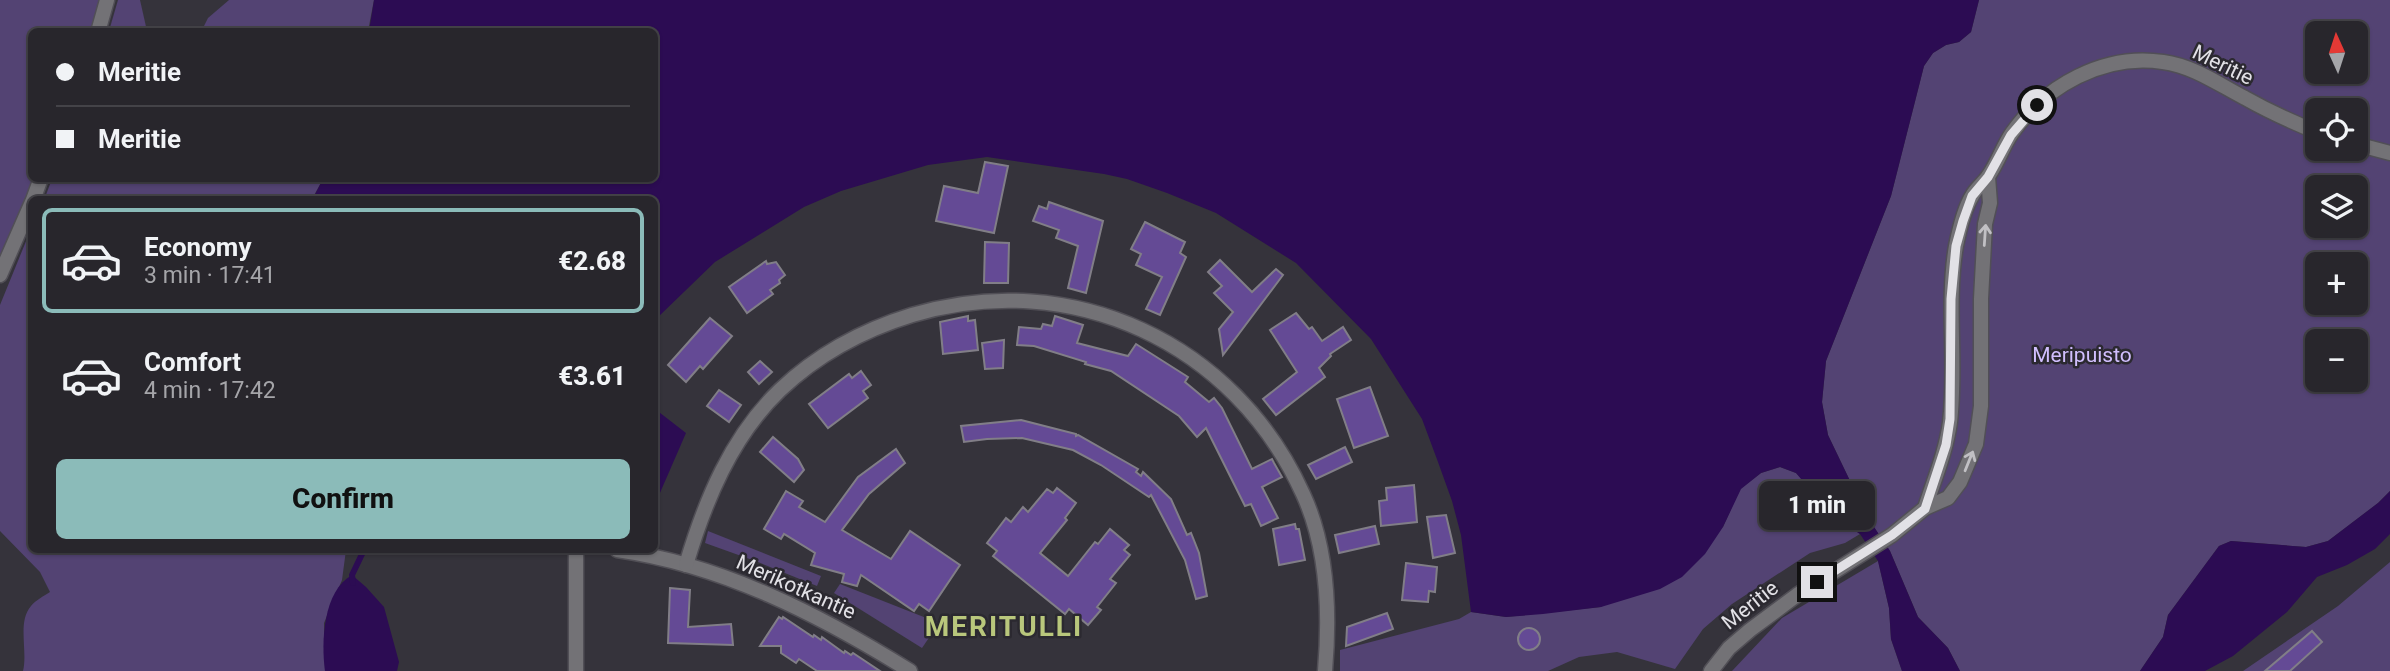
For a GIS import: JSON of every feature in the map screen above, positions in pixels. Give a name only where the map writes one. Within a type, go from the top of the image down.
[{"type":"street","points":[[99,28],[107,0]]},
{"type":"street","name":"Meritie","points":[[1925,509],[1946,445],[1950,419],[1951,299],[1956,246],[1972,196],[1988,177],[2011,135],[2026,115],[2048,95],[2078,75],[2101,66],[2123,61],[2162,62],[2185,67],[2203,75],[2253,103],[2305,127]]},
{"type":"street","points":[[2368,147],[2390,153]]},
{"type":"street","name":"Meritie","points":[[1711,671],[1729,648],[1750,630],[1797,595],[1892,535],[1925,509],[1948,498],[1960,482],[1976,444],[1981,406],[1985,224],[1990,203],[1988,177]]},
{"type":"street","points":[[0,275],[28,210]]},
{"type":"street","points":[[686,565],[701,516],[732,453],[779,391],[811,364],[845,342],[891,321],[935,308],[976,301],[1008,300],[1056,304],[1111,317],[1180,350],[1209,370],[1246,404],[1267,432],[1285,457],[1300,486],[1316,531],[1323,566],[1329,629],[1325,671]]},
{"type":"street","points":[[576,553],[576,671]]},
{"type":"street","name":"Merikotkantie","points":[[631,553],[686,565],[765,592],[848,632],[910,671]]},
{"type":"green space","points":[[0,0],[107,0],[99,28],[28,28],[28,182],[40,182],[34,196],[28,196],[28,209],[0,275]]},
{"type":"green space","points":[[118,0],[140,0],[146,28],[110,28]]},
{"type":"green space","points":[[229,0],[374,0],[369,28],[203,28],[208,18]]},
{"type":"green space","name":"Meripuisto","points":[[1979,0],[2390,0],[2390,491],[2328,541],[2306,547],[2231,541],[2219,546],[2168,615],[2163,637],[2140,671],[1960,671],[1948,648],[1918,617],[1890,551],[1868,518],[1865,505],[1852,485],[1828,435],[1822,402],[1826,361],[1891,196],[1924,66],[1933,53],[1946,45],[1959,42],[1971,32]]},
{"type":"green space","points":[[51,182],[321,182],[314,196],[46,196]]},
{"type":"green space","points":[[28,236],[28,553],[346,553],[342,580],[324,623],[325,671],[23,671],[27,613],[35,602],[50,592],[40,572],[0,531],[0,305]]},
{"type":"green space","points":[[1780,467],[1796,473],[1845,524],[1860,534],[1845,543],[1810,553],[1732,604],[1703,629],[1675,669],[1617,652],[1579,657],[1548,671],[1340,671],[1340,650],[1459,619],[1471,612],[1506,617],[1601,607],[1723,527],[1740,489],[1761,473]]},
{"type":"green space","points":[[708,531],[821,576],[817,586],[705,543]]},
{"type":"green space","points":[[1878,561],[1889,608],[1891,639],[1902,671],[1732,671],[1782,618]]},
{"type":"green space","points":[[2390,562],[2390,671],[2243,671],[2338,606]]},
{"type":"green space","points":[[840,584],[939,623],[922,648],[834,593]]},
{"type":"shaded area","points":[[374,0],[1979,0],[1971,32],[1959,42],[1946,45],[1933,53],[1924,66],[1891,196],[1826,361],[1822,402],[1828,435],[1852,485],[1865,505],[1868,518],[1890,551],[1918,617],[1948,648],[1960,671],[1902,671],[1891,639],[1889,608],[1878,561],[1860,534],[1829,512],[1796,473],[1780,467],[1761,473],[1741,489],[1723,527],[1705,554],[1682,577],[1660,589],[1601,607],[1506,617],[1471,612],[1461,535],[1438,462],[1422,419],[1371,339],[1296,263],[1216,213],[1127,179],[987,157],[928,165],[841,191],[804,207],[715,262],[658,317],[658,196],[314,196],[321,182],[658,182],[658,28],[369,28]]},
{"type":"shaded area","points":[[658,411],[686,433],[658,497]]},
{"type":"shaded area","points":[[2390,491],[2390,534],[2375,549],[2347,565],[2317,577],[2287,612],[2233,656],[2205,671],[2140,671],[2163,637],[2168,615],[2219,546],[2231,541],[2306,547],[2328,541]]},
{"type":"shaded area","points":[[352,575],[384,607],[399,662],[397,671],[325,671],[323,646],[326,618],[335,593]]},
{"type":"building","points":[[985,162],[1008,166],[994,233],[936,221],[944,186],[978,193]]},
{"type":"building","points":[[1049,202],[1103,221],[1086,293],[1068,288],[1078,246],[1056,238],[1059,230],[1033,221],[1039,206],[1047,209]]},
{"type":"building","points":[[1145,222],[1185,242],[1180,253],[1186,257],[1160,315],[1146,309],[1162,277],[1136,265],[1141,254],[1131,249]]},
{"type":"building","points":[[985,242],[1009,243],[1008,283],[984,283]]},
{"type":"building","points":[[1220,260],[1252,292],[1276,269],[1283,275],[1223,355],[1219,329],[1233,312],[1214,293],[1222,286],[1208,272]]},
{"type":"building","points":[[766,261],[767,264],[776,262],[785,275],[779,280],[780,283],[770,290],[773,294],[747,313],[729,287]]},
{"type":"building","points":[[1296,313],[1309,329],[1312,327],[1322,341],[1343,327],[1351,340],[1330,354],[1319,368],[1325,377],[1276,415],[1263,399],[1297,372],[1270,330]]},
{"type":"building","points":[[968,316],[968,321],[975,320],[978,350],[943,354],[940,322]]},
{"type":"building","points":[[1055,316],[1083,325],[1077,343],[1128,356],[1136,344],[1188,377],[1185,382],[1209,402],[1214,398],[1222,408],[1252,469],[1272,459],[1282,477],[1262,487],[1278,518],[1261,526],[1251,504],[1245,506],[1206,428],[1197,437],[1179,416],[1111,371],[1034,346],[1017,345],[1019,327],[1041,329],[1043,324],[1052,326]]},
{"type":"building","points":[[710,318],[732,336],[703,369],[700,366],[686,382],[668,365]]},
{"type":"building","points":[[1004,340],[1003,368],[985,369],[982,343]]},
{"type":"building","points":[[760,361],[772,372],[759,384],[748,372]]},
{"type":"building","points":[[861,371],[871,385],[863,391],[868,398],[828,428],[809,404],[849,374],[852,378]]},
{"type":"building","points":[[1370,387],[1388,436],[1354,448],[1337,399]]},
{"type":"building","points":[[719,390],[741,405],[729,422],[707,406]]},
{"type":"building","points":[[1021,420],[1076,434],[1138,469],[1136,472],[1141,476],[1143,472],[1171,499],[1187,535],[1191,533],[1199,553],[1207,596],[1196,599],[1185,560],[1151,495],[1149,497],[1073,450],[1022,438],[964,442],[961,426]]},
{"type":"building","points":[[773,437],[798,459],[804,470],[794,482],[760,452]]},
{"type":"building","points":[[1345,447],[1352,462],[1316,479],[1308,465]]},
{"type":"building","points":[[896,449],[905,463],[869,494],[842,530],[891,559],[910,531],[960,565],[929,611],[919,604],[914,611],[861,575],[857,586],[842,582],[844,574],[811,565],[815,553],[784,534],[781,539],[764,529],[786,491],[803,501],[799,507],[825,522],[858,477]]},
{"type":"building","points":[[1414,485],[1417,522],[1381,526],[1379,501],[1387,500],[1386,488]]},
{"type":"building","points":[[1057,488],[1076,503],[1065,518],[1067,520],[1040,553],[1068,576],[1095,542],[1098,544],[1110,529],[1129,545],[1124,550],[1130,555],[1110,579],[1116,583],[1097,607],[1101,610],[1088,625],[1069,609],[1065,614],[993,556],[997,551],[987,543],[1006,518],[1011,522],[1023,507],[1028,512],[1047,489],[1053,493]]},
{"type":"building","points":[[1446,515],[1455,553],[1433,558],[1427,517]]},
{"type":"building","points":[[1295,524],[1296,529],[1299,529],[1305,560],[1279,565],[1273,529]]},
{"type":"building","points":[[1375,526],[1379,544],[1339,553],[1335,535]]},
{"type":"building","points":[[1406,563],[1437,567],[1435,592],[1429,591],[1428,602],[1402,600]]},
{"type":"building","points":[[670,588],[690,590],[688,627],[731,624],[733,645],[668,643]]},
{"type":"building","points":[[1387,613],[1393,629],[1346,646],[1347,627]]},
{"type":"building","points":[[779,617],[813,637],[814,635],[821,640],[822,637],[844,653],[853,653],[880,671],[817,671],[799,659],[796,663],[781,653],[781,646],[760,646]]},
{"type":"building","points":[[1529,628],[1537,631],[1540,639],[1537,647],[1529,650],[1521,647],[1518,639],[1521,631]]},
{"type":"building","points":[[2312,631],[2322,642],[2290,671],[2265,671]]},
{"type":"waterway","points":[[353,583],[352,575],[363,553]]},
{"type":"district","name":"MERITULLI","points":[[1004,626]]},
{"type":"route","points":[[1817,582],[1892,535],[1925,509],[1946,445],[1950,419],[1951,299],[1956,246],[1972,196],[1988,177],[2011,135],[2037,105]]}]
